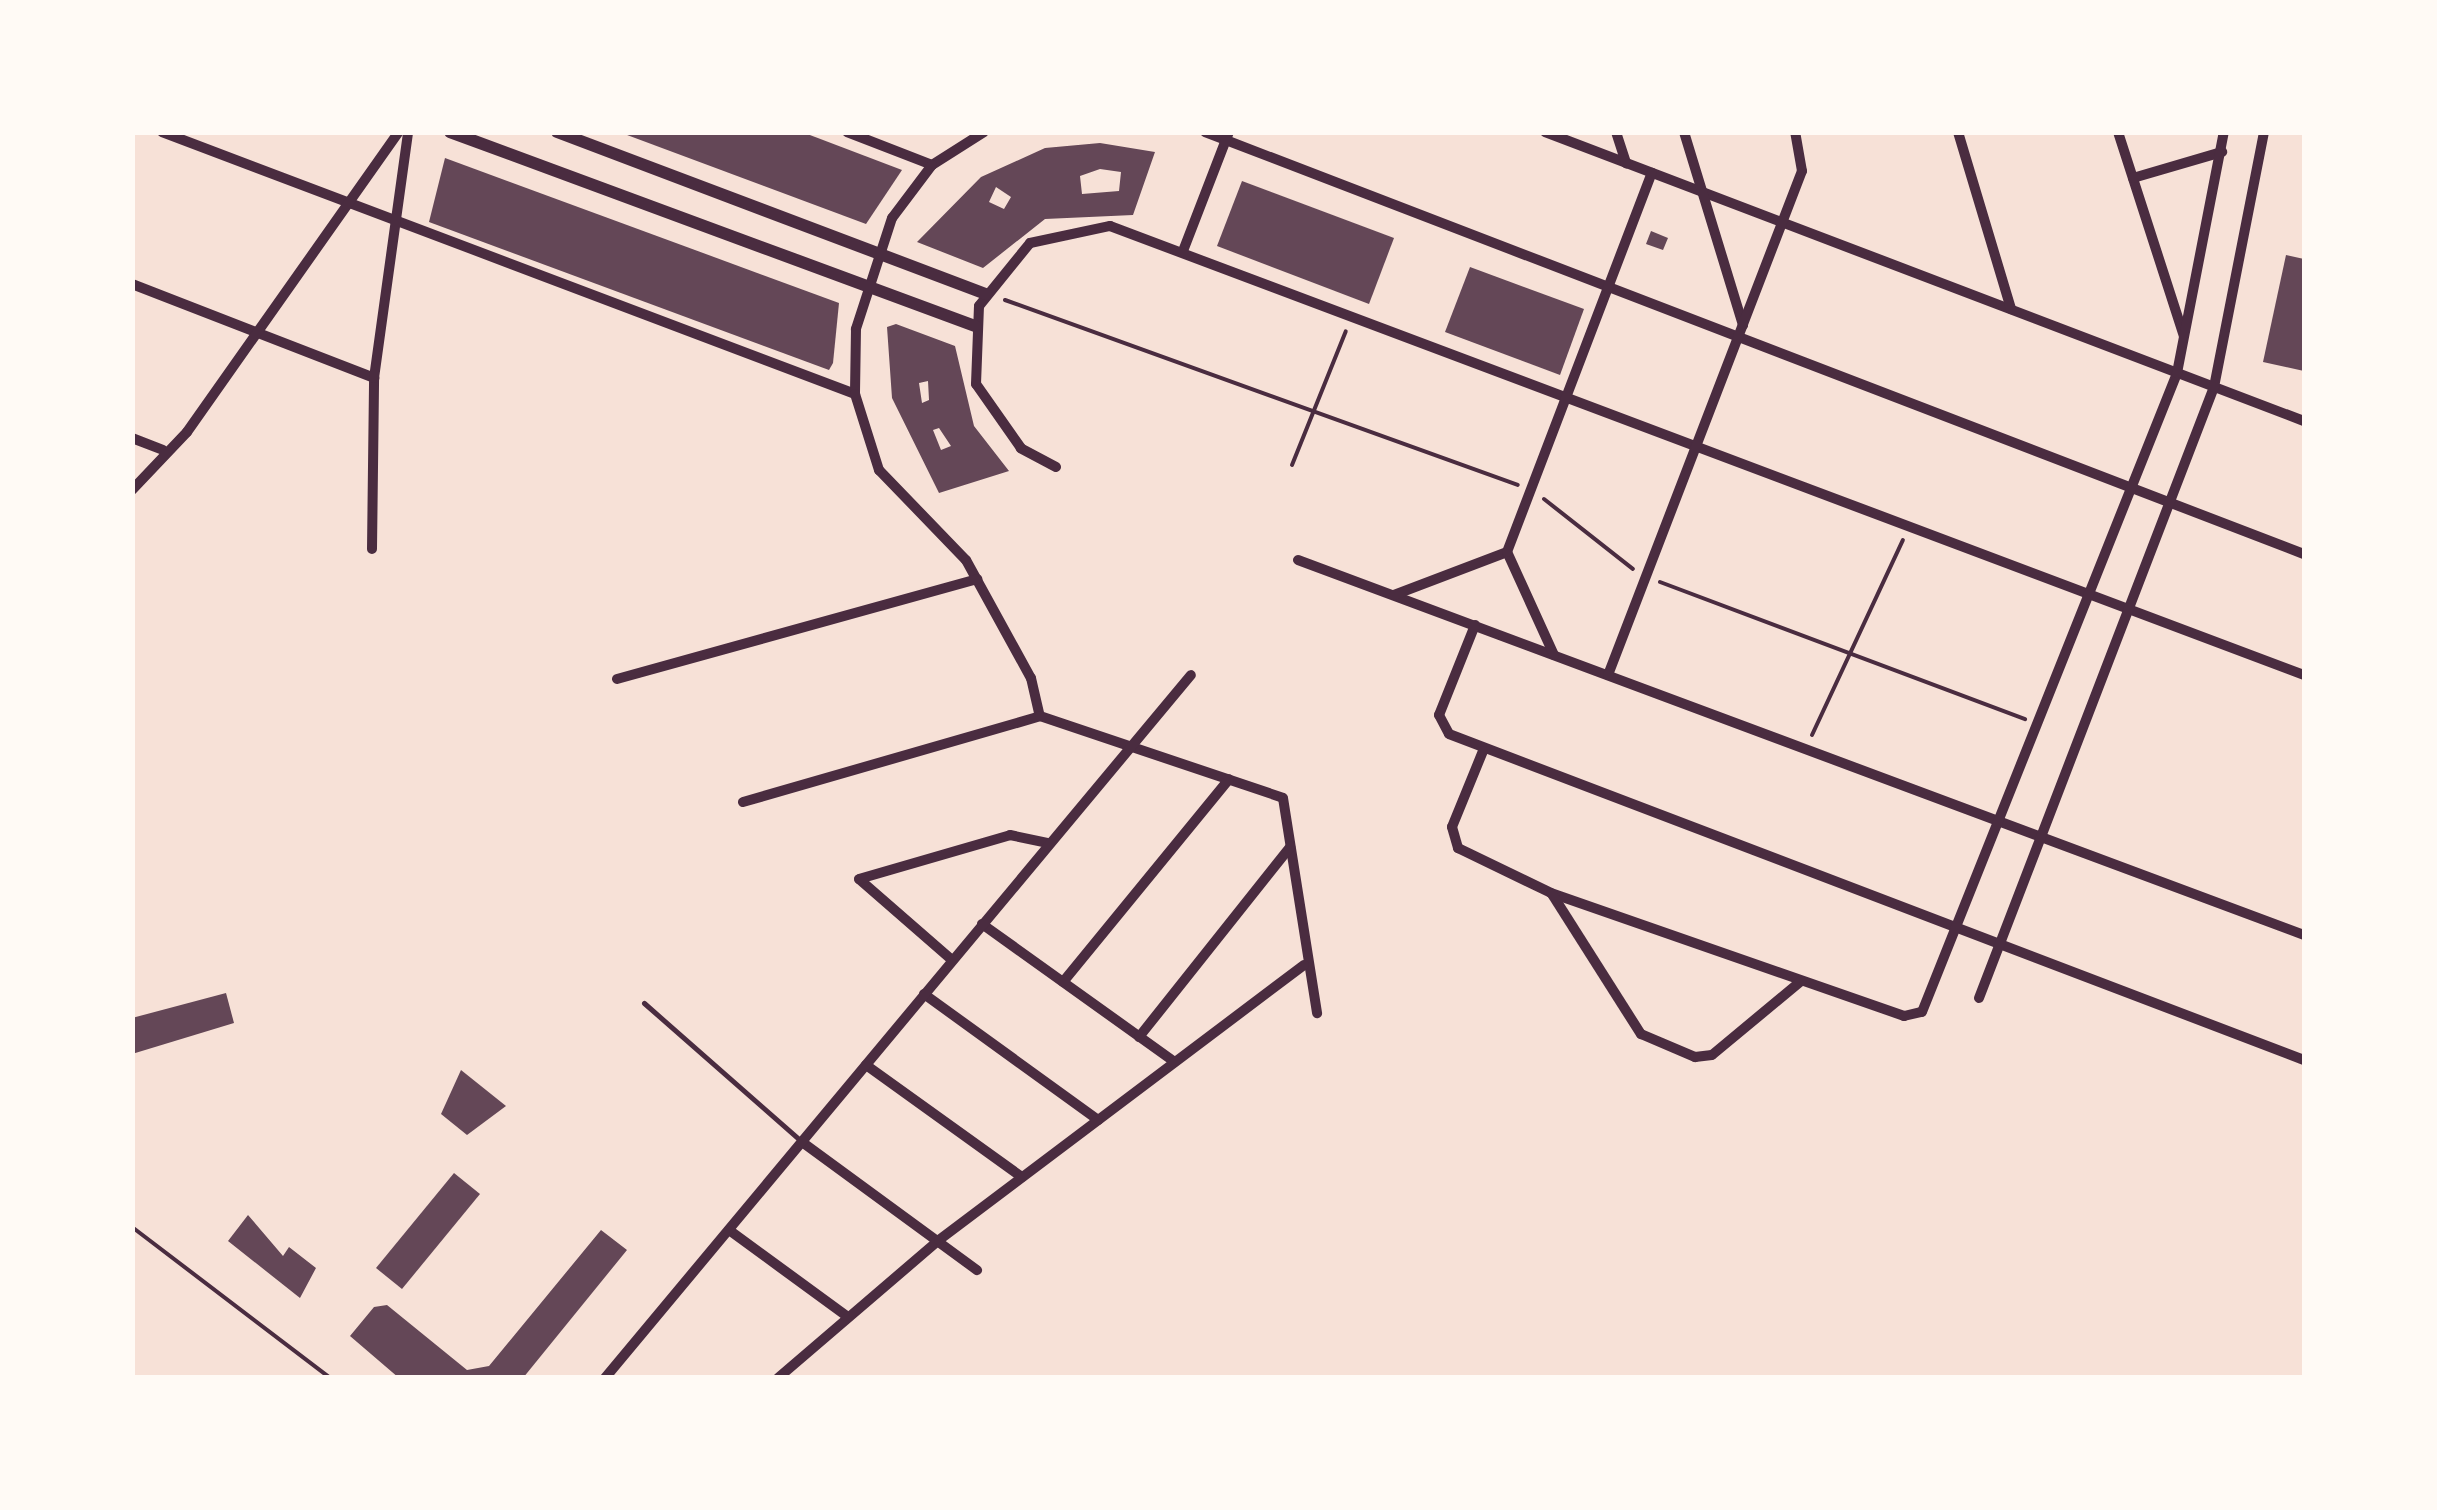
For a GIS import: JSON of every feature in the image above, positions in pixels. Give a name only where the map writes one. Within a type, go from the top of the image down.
[{"type":"street","points":[[162,132],[855,394]]},
{"type":"street","points":[[132,490],[163,450],[187,432],[344,202],[399,132]]},
{"type":"street","points":[[372,548],[374,378],[408,132]]},
{"type":"street","points":[[450,132],[974,326]]},
{"type":"street","points":[[557,132],[986,294]]},
{"type":"street","points":[[847,132],[932,164]]},
{"type":"street","points":[[1205,132],[1227,136],[1738,339],[2304,554]]},
{"type":"street","points":[[1546,132],[2304,421]]},
{"type":"street","points":[[1616,132],[1626,164]]},
{"type":"street","points":[[1684,132],[1743,326]]},
{"type":"street","points":[[1608,675],[1802,170],[1795,132]]},
{"type":"street","points":[[1958,132],[2011,310]]},
{"type":"street","points":[[2118,132],[2184,338]]},
{"type":"street","points":[[1482,751],[1454,843],[1552,893],[1800,981],[1917,1015],[1961,928],[2176,373],[2224,132]]},
{"type":"street","points":[[1978,998],[2214,387],[2264,132]]},
{"type":"street","points":[[978,134],[932,164],[876,252],[866,286],[855,394],[879,470],[977,579],[1031,678],[1040,716]]},
{"type":"street","points":[[1183,251],[1227,136]]},
{"type":"street","points":[[2134,178],[2222,152]]},
{"type":"street","points":[[1554,655],[1507,552],[1652,173]]},
{"type":"street","points":[[1056,467],[993,420],[976,384],[974,326],[986,294],[1030,243],[1069,228],[1110,226],[2304,675]]},
{"type":"street","points":[[132,284],[374,378]]},
{"type":"street","points":[[132,438],[163,450]]},
{"type":"street","points":[[1394,595],[1507,552]]},
{"type":"street","points":[[1298,560],[2304,934]]},
{"type":"street","points":[[617,679],[977,579]]},
{"type":"street","points":[[1474,625],[1440,715],[1448,734],[1482,751],[1999,942],[2304,1060]]},
{"type":"street","points":[[605,1378],[1191,675]]},
{"type":"street","points":[[743,802],[1040,716],[1283,798],[1304,964],[1317,1013]]},
{"type":"street","points":[[1063,982],[1228,779]]},
{"type":"street","points":[[952,960],[859,879],[1010,835],[1048,844]]},
{"type":"street","points":[[1139,1037],[1290,847]]},
{"type":"street","points":[[1552,893],[1642,1034],[1695,1057],[1712,1055],[1800,981]]},
{"type":"street","points":[[982,924],[1174,1062]]},
{"type":"street","points":[[778,1378],[939,1240],[1304,964]]},
{"type":"street","points":[[924,994],[1098,1120]]},
{"type":"street","points":[[866,1065],[1022,1177]]},
{"type":"street","points":[[802,1142],[977,1270]]},
{"type":"street","points":[[729,1230],[848,1317]]},
{"type":"lane","points":[[644,1002],[802,1142]]},
{"type":"path","points":[[1292,466],[1352,314]]},
{"type":"path","points":[[1806,749],[1910,524]]},
{"type":"path","points":[[132,1227],[330,1378]]},
{"type":"building","points":[[619,132],[802,132],[902,170],[866,224]]},
{"type":"building","points":[[1100,143],[1155,152],[1133,215],[1045,219],[983,268],[917,242],[981,177],[1045,148]],"holes":[[[1100,169],[1121,172],[1119,191],[1082,194],[1080,176]],[[996,187],[1011,197],[1004,209],[989,202]]]},
{"type":"building","points":[[445,158],[839,303],[833,363],[829,370],[429,222]]},
{"type":"building","points":[[1242,181],[1394,238],[1369,304],[1217,246]]},
{"type":"building","points":[[1651,231],[1668,238],[1663,250],[1646,244]]},
{"type":"building","points":[[2286,255],[2304,259],[2304,371],[2263,362]]},
{"type":"building","points":[[1470,267],[1584,309],[1560,375],[1445,332]]},
{"type":"building","points":[[896,324],[955,346],[974,426],[1009,471],[939,493],[892,398],[887,327]],"holes":[[[928,381],[929,400],[922,403],[919,383]],[[939,428],[951,446],[941,450],[933,430]]]},
{"type":"building","points":[[226,993],[234,1023],[132,1054],[132,1018]]},
{"type":"building","points":[[461,1070],[506,1106],[467,1135],[441,1114]]},
{"type":"building","points":[[454,1173],[480,1194],[402,1289],[376,1268]]},
{"type":"building","points":[[248,1215],[283,1256],[289,1247],[316,1268],[300,1298],[228,1241]]},
{"type":"building","points":[[601,1230],[627,1250],[523,1378],[399,1378],[350,1336],[374,1307],[387,1305],[467,1370],[489,1366]]}]
